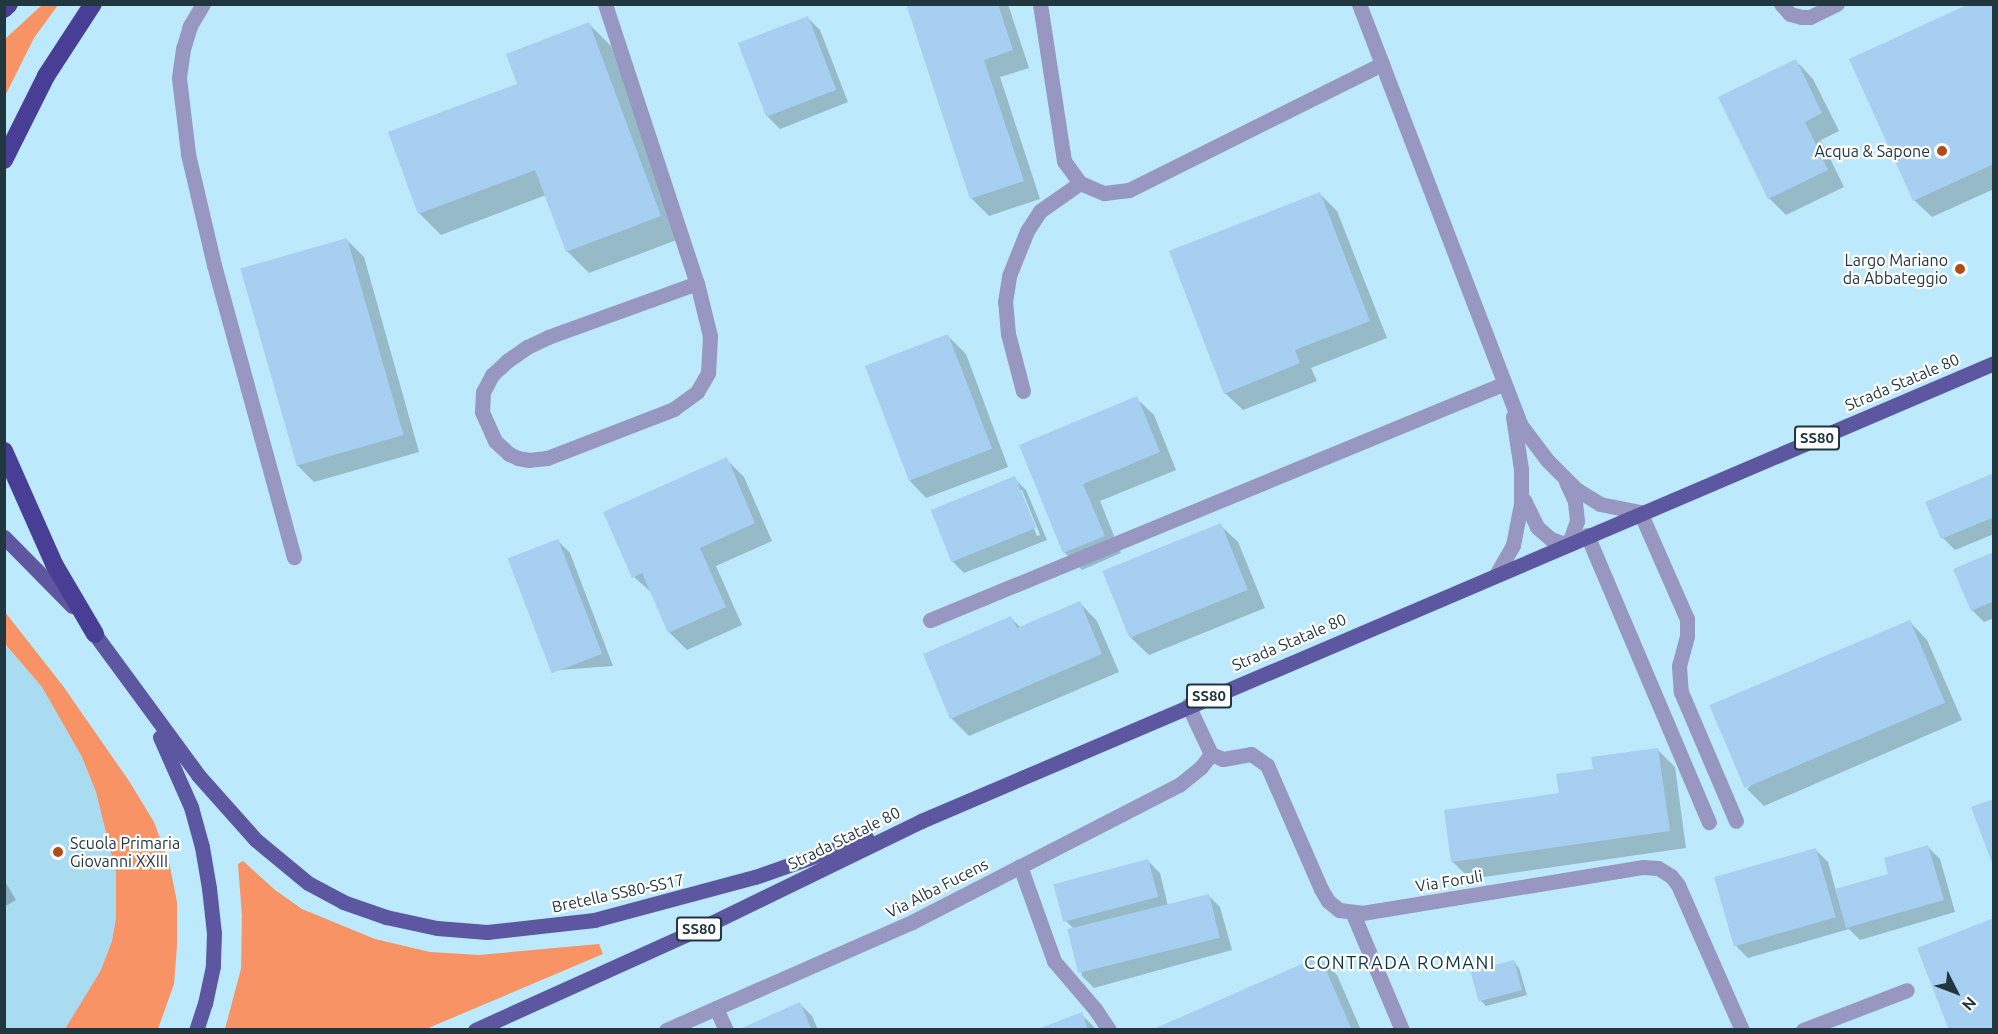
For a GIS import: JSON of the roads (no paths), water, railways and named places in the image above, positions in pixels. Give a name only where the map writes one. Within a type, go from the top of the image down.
[{"type":"highway","points":[[4,9],[9,4]]},
{"type":"highway","points":[[4,160],[46,76],[93,4]]},
{"type":"highway","points":[[4,451],[54,564],[95,634]]},
{"type":"main road","name":"Strada Statale 80","points":[[475,1029],[699,929],[921,821],[1497,573],[1994,363]]},
{"type":"main road","name":"Bretella SS80-SS17","points":[[4,537],[64,597],[95,634],[146,707],[229,812],[273,855],[308,883],[343,902],[386,917],[437,928],[487,932],[594,920],[745,880],[921,821]]},
{"type":"main road","name":"Bretella SS80-SS17","points":[[146,707],[191,807],[202,847],[209,888],[214,933],[213,966],[206,1003],[196,1029]]},
{"type":"street","points":[[203,4],[190,26],[183,49],[179,78],[188,154],[214,265],[294,557]]},
{"type":"street","points":[[605,4],[697,283],[710,336],[710,364],[702,386],[687,401],[667,413],[547,458],[529,460],[518,458],[508,454],[495,441],[482,412],[483,392],[492,375],[507,361],[548,337],[697,283]]},
{"type":"street","points":[[1041,4],[1064,161],[1080,183],[1104,193],[1129,190],[1382,64]]},
{"type":"street","points":[[1359,4],[1505,391],[1520,424],[1560,474],[1572,493],[1577,511],[1575,530],[1565,544],[1551,539],[1537,527],[1527,511],[1518,448],[1505,391]]},
{"type":"street","points":[[1781,4],[1790,14],[1802,17],[1810,17],[1837,4]]},
{"type":"street","points":[[1023,391],[1008,334],[1005,302],[1009,276],[1027,231],[1040,211],[1080,183]]},
{"type":"street","points":[[930,620],[1505,391]]},
{"type":"street","points":[[1560,474],[1600,504],[1640,512],[1687,619],[1687,636],[1680,666],[1681,692],[1736,821]]},
{"type":"street","points":[[1497,573],[1517,532],[1522,488]]},
{"type":"street","points":[[1587,535],[1709,822]]},
{"type":"street","points":[[1188,705],[1211,754],[1223,759],[1251,754],[1263,761],[1323,894],[1339,909],[1353,914],[1402,1029]]},
{"type":"street","name":"Via Alba Fucens","points":[[666,1029],[885,934],[1020,866],[1179,785],[1201,767],[1211,754]]},
{"type":"street","points":[[1020,866],[1054,961],[1109,1029]]},
{"type":"street","name":"Via Foruli","points":[[1353,914],[1643,867],[1658,868],[1671,876],[1678,885],[1742,1029]]},
{"type":"street","points":[[1803,1029],[1907,990]]},
{"type":"street","points":[[716,1008],[726,1029]]},
{"type":"place","name":"Acqua & Sapone","points":[[1942,151]]},
{"type":"place","name":"Largo Mariano da Abbateggio","points":[[1960,269]]},
{"type":"place","name":"Scuola Primaria Giovanni XXIII","points":[[58,852]]},
{"type":"district","name":"CONTRADA ROMANI","points":[[1400,962]]}]
